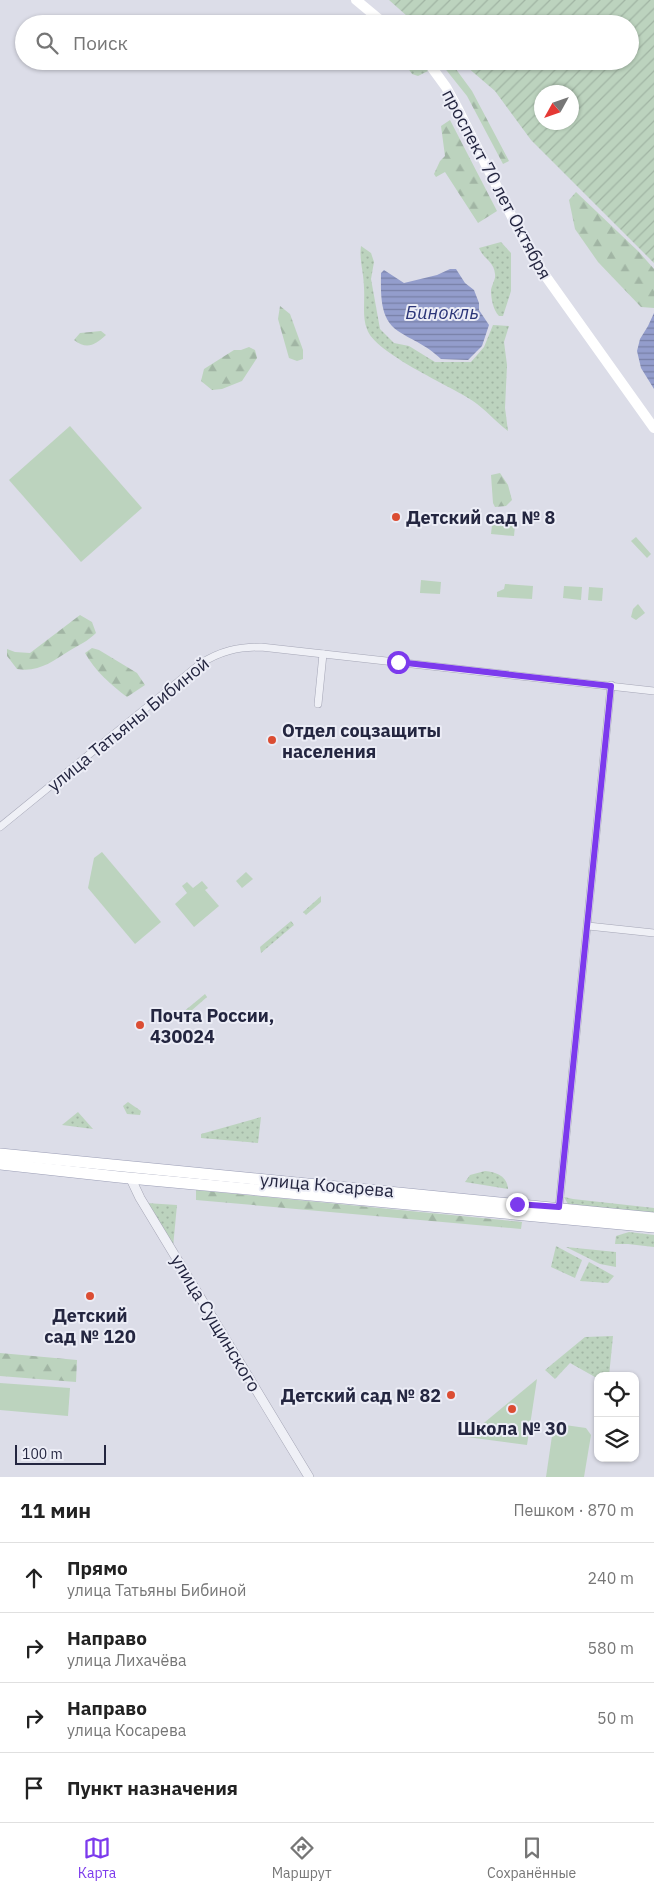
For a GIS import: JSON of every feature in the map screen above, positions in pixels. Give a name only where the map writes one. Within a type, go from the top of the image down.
[{"type":"main road","points":[[356,0],[374,15]]},
{"type":"main road","name":"проспект 70 лет Октября","points":[[433,70],[458,109],[532,257],[654,428]]},
{"type":"main road","name":"улица Косарева","points":[[0,1154],[131,1173]]},
{"type":"main road","name":"улица Косарева","points":[[0,1164],[131,1173],[559,1213],[654,1218]]},
{"type":"main road","name":"улица Косарева","points":[[559,1213],[654,1227]]},
{"type":"street","name":"улица Татьяны Бибиной","points":[[0,827],[161,694],[210,657],[232,649],[253,647],[654,691]]},
{"type":"street","points":[[318,704],[323,654]]},
{"type":"street","points":[[559,1213],[611,686]]},
{"type":"street","points":[[588,926],[654,933]]},
{"type":"street","name":"улица Сущинского","points":[[131,1173],[140,1198],[309,1477]]},
{"type":"green space","points":[[389,0],[654,0],[654,263],[531,140],[495,91],[470,70],[639,70],[639,15],[406,15]]},
{"type":"green space","points":[[409,70],[428,71],[418,76],[412,74]]},
{"type":"green space","points":[[446,70],[457,70],[472,91],[509,161],[503,164],[467,96]]},
{"type":"green space","points":[[450,120],[497,211],[478,223],[445,172],[436,177],[434,174],[440,161],[445,156],[441,126]]},
{"type":"green space","points":[[576,192],[639,252],[654,269],[654,308],[641,307],[598,262],[575,229],[569,200]]},
{"type":"green space","points":[[501,242],[511,253],[511,291],[503,316],[499,316],[491,297],[495,276],[494,270],[479,248]]},
{"type":"green space","points":[[361,246],[371,253],[374,262],[371,279],[380,329],[394,343],[409,346],[435,362],[471,362],[484,347],[493,325],[509,326],[504,342],[507,365],[505,408],[508,431],[473,401],[398,358],[383,348],[373,338],[367,329],[365,319]]},
{"type":"green space","points":[[280,306],[290,314],[303,350],[303,359],[297,361],[289,358],[278,319]]},
{"type":"green space","points":[[101,331],[106,335],[91,345],[83,345],[74,340],[80,333]]},
{"type":"green space","points":[[249,347],[255,350],[257,358],[242,381],[222,389],[212,390],[201,381],[204,369],[234,350]]},
{"type":"green space","points":[[70,426],[142,508],[81,562],[9,480]]},
{"type":"green space","points":[[500,473],[508,485],[512,500],[506,506],[495,507],[491,475]]},
{"type":"green space","points":[[492,525],[515,526],[514,536],[491,534]]},
{"type":"green space","points":[[636,537],[651,554],[647,558],[631,541]]},
{"type":"green space","points":[[421,580],[441,582],[440,594],[420,593]]},
{"type":"green space","points":[[505,584],[533,586],[532,599],[497,597],[497,592],[504,589]]},
{"type":"green space","points":[[564,586],[582,587],[581,600],[563,598]]},
{"type":"green space","points":[[589,587],[603,588],[602,601],[588,600]]},
{"type":"green space","points":[[638,604],[645,613],[636,620],[631,617],[633,609]]},
{"type":"green space","points":[[80,615],[92,622],[96,633],[87,641],[51,662],[38,668],[17,669],[7,656],[7,649],[15,652],[30,653]]},
{"type":"green space","points":[[92,648],[99,650],[137,673],[145,685],[127,697],[115,688],[89,660],[85,653]]},
{"type":"green space","points":[[102,852],[161,922],[135,944],[88,888],[94,858]]},
{"type":"green space","points":[[246,872],[253,879],[242,888],[236,881]]},
{"type":"green space","points":[[202,881],[208,888],[205,890],[219,906],[194,927],[175,904],[187,893],[182,886],[187,882],[193,888]]},
{"type":"green space","points":[[321,896],[321,902],[306,915],[303,912]]},
{"type":"green space","points":[[291,921],[294,925],[261,953],[260,947]]},
{"type":"green space","points":[[205,994],[207,997],[183,1018],[182,1013]]},
{"type":"green space","points":[[128,1102],[141,1111],[140,1115],[127,1114],[123,1106]]},
{"type":"green space","points":[[78,1112],[93,1129],[62,1125]]},
{"type":"green space","points":[[261,1117],[258,1143],[201,1138],[201,1134]]},
{"type":"green space","points":[[485,1171],[493,1172],[503,1178],[508,1189],[465,1182],[470,1175]]},
{"type":"green space","points":[[196,1190],[522,1222],[521,1229],[196,1200]]},
{"type":"green space","points":[[564,1197],[654,1208],[654,1213],[568,1204]]},
{"type":"green space","points":[[146,1203],[177,1205],[173,1247]]},
{"type":"green space","points":[[629,1232],[654,1235],[654,1247],[615,1244],[616,1236]]},
{"type":"green space","points":[[556,1246],[582,1260],[575,1278],[551,1267]]},
{"type":"green space","points":[[566,1247],[616,1252],[616,1267],[600,1264]]},
{"type":"green space","points":[[589,1262],[614,1276],[608,1283],[580,1281]]},
{"type":"green space","points":[[613,1336],[609,1372],[594,1372],[594,1376],[570,1363],[555,1379],[545,1370],[585,1337]]},
{"type":"green space","points":[[0,1353],[77,1360],[76,1382],[0,1376]]},
{"type":"green space","points":[[537,1379],[527,1445],[467,1437]]},
{"type":"green space","points":[[0,1383],[70,1388],[68,1416],[0,1410]]},
{"type":"green space","points":[[558,1424],[586,1428],[591,1435],[584,1477],[546,1477],[553,1429]]},
{"type":"water","name":"Бинокль","points":[[450,269],[456,269],[465,283],[474,290],[479,303],[479,310],[489,325],[482,346],[468,360],[441,359],[392,326],[387,320],[382,305],[381,273],[384,270],[404,283],[437,275]]},
{"type":"water","points":[[654,313],[654,389],[641,368],[637,351],[640,339]]},
{"type":"place","name":"Детский сад № 8","points":[[396,517]]},
{"type":"place","name":"Отдел соцзащиты населения","points":[[272,740]]},
{"type":"place","name":"Почта России, 430024","points":[[140,1025]]},
{"type":"place","name":"Детский сад № 120","points":[[90,1296]]},
{"type":"place","name":"Детский сад № 82","points":[[451,1395]]},
{"type":"place","name":"Школа № 30","points":[[512,1409]]},
{"type":"route","points":[[398,662],[611,686],[559,1207],[517,1204]]}]
